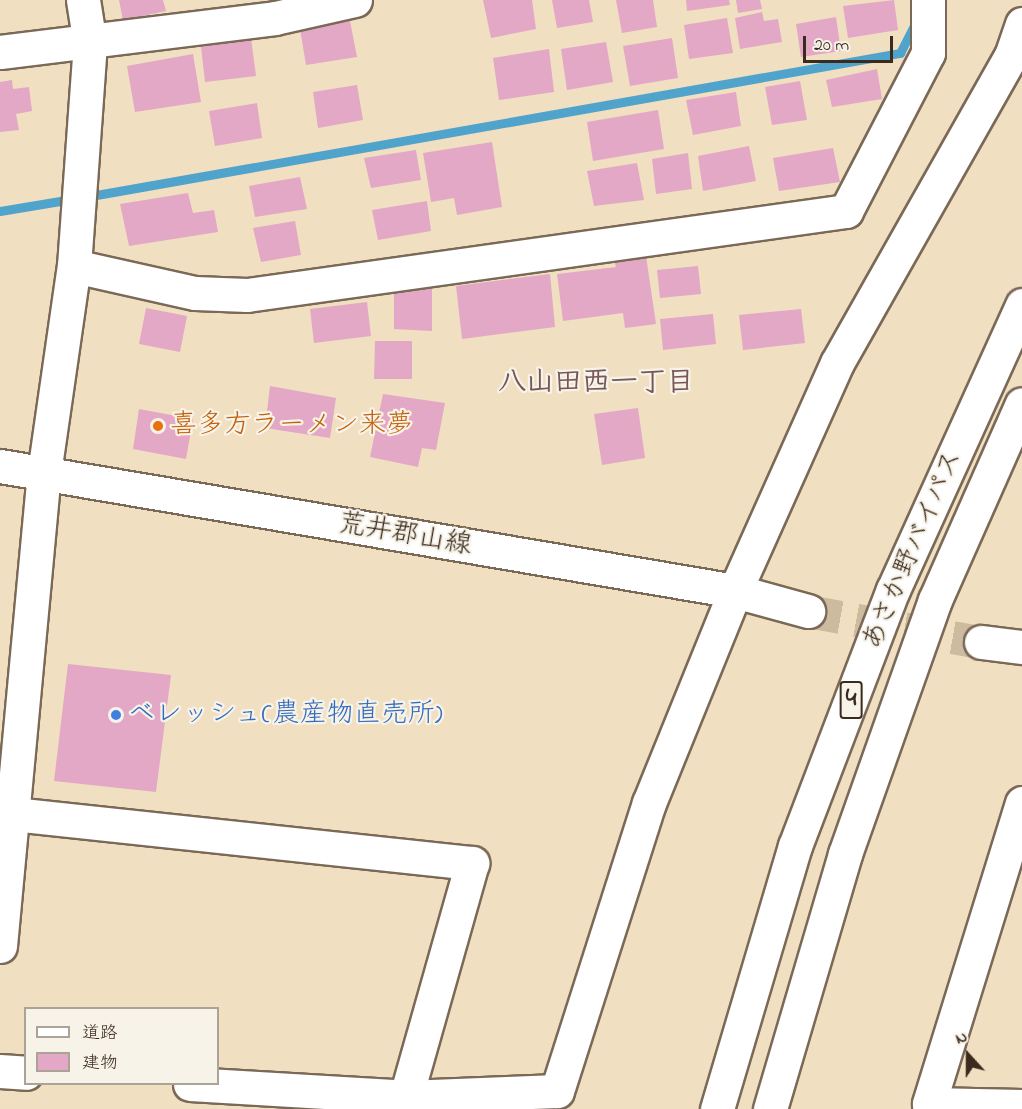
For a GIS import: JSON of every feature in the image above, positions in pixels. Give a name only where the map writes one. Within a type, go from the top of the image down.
[{"type":"main road","points":[[0,946],[44,472],[74,266],[90,45],[83,0]]},
{"type":"main road","points":[[0,52],[90,45],[274,18],[355,0]]},
{"type":"main road","points":[[74,266],[195,293],[247,295],[846,211],[928,53],[928,0]]},
{"type":"main road","points":[[219,1085],[406,1097],[544,1095],[561,1086],[649,803],[735,591],[837,363],[1011,56],[1022,24]]},
{"type":"main road","name":"あさか野バイパス","points":[[717,1108],[800,835],[893,590],[1022,305]]},
{"type":"main road","name":"あさか野バイパス","points":[[770,1108],[845,854],[935,600],[1022,405]]},
{"type":"main road","name":"荒井郡山線","points":[[0,466],[735,591],[808,611]]},
{"type":"main road","points":[[981,642],[1022,646]]},
{"type":"main road","points":[[1022,803],[928,1104],[1022,1106]]},
{"type":"main road","points":[[13,814],[472,863],[406,1097]]},
{"type":"main road","points":[[0,1071],[24,1073]]},
{"type":"building","points":[[119,0],[163,0],[166,11],[123,20]]},
{"type":"building","points":[[483,0],[532,0],[536,29],[491,38]]},
{"type":"building","points":[[552,0],[589,0],[593,22],[557,28]]},
{"type":"building","points":[[616,0],[653,0],[657,27],[622,33]]},
{"type":"building","points":[[686,0],[729,0],[730,5],[687,11]]},
{"type":"building","points":[[736,0],[760,0],[762,9],[738,13]]},
{"type":"building","points":[[894,0],[898,30],[848,38],[843,6]]},
{"type":"building","points":[[762,12],[764,21],[778,19],[782,42],[740,49],[735,18]]},
{"type":"building","points":[[836,17],[841,51],[801,57],[796,24]]},
{"type":"building","points":[[727,18],[733,53],[689,59],[684,25]]},
{"type":"building","points":[[350,21],[357,57],[306,65],[300,29]]},
{"type":"building","points":[[251,38],[256,76],[205,82],[201,47]]},
{"type":"building","points":[[672,38],[678,78],[630,86],[623,46]]},
{"type":"building","points":[[606,42],[613,82],[567,90],[561,49]]},
{"type":"building","points":[[549,49],[554,92],[499,100],[493,58]]},
{"type":"building","points":[[193,54],[201,102],[135,112],[127,66]]},
{"type":"building","points":[[877,69],[882,99],[832,107],[826,80]]},
{"type":"building","points":[[12,80],[13,89],[29,87],[32,111],[16,114],[19,130],[0,132],[0,82]]},
{"type":"building","points":[[800,81],[807,120],[772,125],[765,87]]},
{"type":"building","points":[[357,85],[363,120],[318,128],[313,92]]},
{"type":"building","points":[[736,92],[741,126],[693,135],[686,100]]},
{"type":"building","points":[[257,103],[262,138],[215,146],[209,111]]},
{"type":"building","points":[[658,110],[664,149],[593,161],[587,122]]},
{"type":"building","points":[[492,142],[502,207],[457,215],[454,198],[431,202],[423,153]]},
{"type":"building","points":[[749,146],[756,181],[703,191],[698,156]]},
{"type":"building","points":[[833,148],[840,182],[779,191],[773,158]]},
{"type":"building","points":[[416,150],[421,180],[371,188],[364,158]]},
{"type":"building","points":[[688,153],[692,189],[656,194],[652,159]]},
{"type":"building","points":[[637,163],[644,200],[594,206],[587,171]]},
{"type":"building","points":[[300,177],[307,209],[255,217],[249,186]]},
{"type":"building","points":[[188,193],[193,213],[214,210],[218,232],[129,246],[120,204]]},
{"type":"building","points":[[427,201],[431,231],[378,240],[372,210]]},
{"type":"building","points":[[295,221],[301,255],[261,262],[253,228]]},
{"type":"building","points":[[646,256],[656,324],[625,328],[623,313],[563,321],[557,274],[616,267],[614,260]]},
{"type":"building","points":[[698,266],[701,294],[660,298],[657,270]]},
{"type":"building","points":[[550,274],[555,327],[462,339],[456,286]]},
{"type":"building","points":[[432,288],[432,331],[394,329],[394,289]]},
{"type":"building","points":[[367,302],[371,336],[314,343],[310,309]]},
{"type":"building","points":[[146,308],[187,316],[180,352],[139,344]]},
{"type":"building","points":[[801,309],[805,343],[743,350],[739,315]]},
{"type":"building","points":[[713,314],[716,344],[663,350],[660,319]]},
{"type":"building","points":[[375,341],[412,341],[412,379],[374,379]]},
{"type":"building","points":[[270,386],[336,398],[330,438],[265,428]]},
{"type":"building","points":[[383,394],[445,403],[436,450],[422,448],[418,467],[370,457]]},
{"type":"building","points":[[638,408],[645,458],[602,465],[594,414]]},
{"type":"building","points":[[139,409],[193,419],[186,459],[133,449]]},
{"type":"building","points":[[68,664],[171,675],[156,792],[54,781]]},
{"type":"waterway","points":[[85,197],[900,53],[916,22]]},
{"type":"waterway","points":[[0,211],[72,199]]},
{"type":"tunnel","points":[[808,611],[981,642]]},
{"type":"place","name":"喜多方ラーメン来夢","points":[[158,426]]},
{"type":"place","name":"ベレッシュ(農産物直売所)","points":[[116,715]]},
{"type":"district","name":"八山田西一丁目","points":[[596,384]]}]
